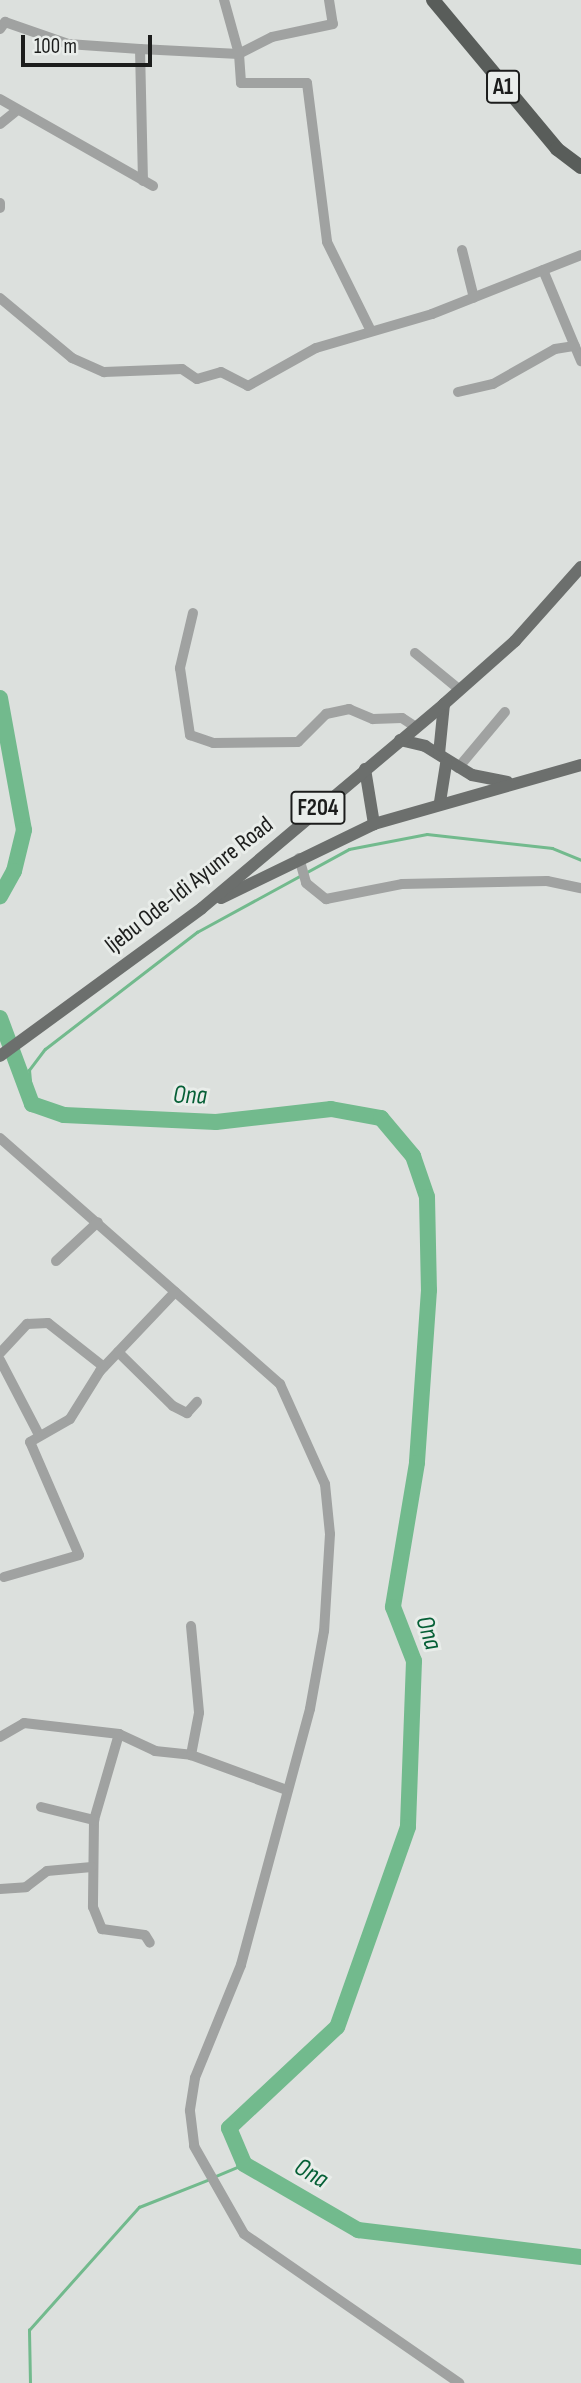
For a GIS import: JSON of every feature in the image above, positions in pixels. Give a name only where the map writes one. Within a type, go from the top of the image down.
[{"type":"highway","name":"A1","points":[[433,0],[557,149],[581,167]]},
{"type":"main road","name":"Ijebu Ode-Idi Ayunre Road","points":[[0,1056],[202,908],[444,704],[515,641],[581,566]]},
{"type":"main road","points":[[440,802],[448,762],[444,704]]},
{"type":"main road","points":[[400,740],[448,762],[514,784]]},
{"type":"main road","points":[[202,908],[300,864],[374,824],[440,802],[581,765]]},
{"type":"main road","points":[[365,769],[374,824]]},
{"type":"street","points":[[224,0],[239,54],[241,83],[307,83],[327,242],[371,331]]},
{"type":"street","points":[[0,29],[5,22],[68,44],[239,54],[272,37],[333,24],[329,0]]},
{"type":"street","points":[[0,99],[16,111],[148,184],[140,49]]},
{"type":"street","points":[[0,124],[16,111]]},
{"type":"street","points":[[462,250],[474,298]]},
{"type":"street","points":[[0,298],[72,358],[104,372],[182,369],[197,379],[221,372],[242,386],[263,381],[316,348],[474,298],[581,255]]},
{"type":"street","points":[[543,270],[581,361]]},
{"type":"street","points":[[458,391],[493,384],[555,349],[575,346]]},
{"type":"street","points":[[193,613],[180,668],[190,735],[249,745],[298,741],[326,714],[349,709],[373,719],[402,718],[416,727]]},
{"type":"street","points":[[415,653],[460,690]]},
{"type":"street","points":[[448,762],[505,712]]},
{"type":"street","points":[[300,864],[306,883],[319,898],[340,900],[402,884],[547,881],[581,888]]},
{"type":"street","points":[[0,1138],[280,1384],[325,1484],[330,1534],[324,1631],[310,1709],[284,1789],[241,1965],[195,2078],[190,2111],[194,2146],[244,2234],[459,2383]]},
{"type":"street","points":[[57,1261],[98,1222]]},
{"type":"street","points":[[4,1577],[79,1555],[33,1459],[30,1442],[70,1419],[104,1367],[175,1292]]},
{"type":"street","points":[[0,1353],[27,1324],[48,1323],[104,1367]]},
{"type":"street","points":[[118,1352],[173,1406],[187,1413],[197,1402]]},
{"type":"street","points":[[0,1360],[39,1435]]},
{"type":"street","points":[[191,1626],[199,1713],[191,1755]]},
{"type":"street","points":[[0,1737],[24,1723],[119,1734],[155,1751],[191,1755],[284,1789]]},
{"type":"street","points":[[119,1734],[94,1820],[93,1907],[102,1929],[145,1935],[150,1943]]},
{"type":"street","points":[[41,1807],[94,1820]]},
{"type":"street","points":[[0,1889],[26,1887],[47,1871],[92,1867]]},
{"type":"waterway","name":"Ona","points":[[0,698],[24,830],[14,871],[0,896]]},
{"type":"waterway","points":[[32,1104],[29,1070],[45,1049],[197,932],[349,849],[427,834],[552,848],[581,860]]},
{"type":"waterway","name":"Ona","points":[[0,1018],[32,1104],[64,1115],[216,1122],[331,1109],[381,1118],[413,1156],[427,1197],[429,1290],[417,1463],[393,1607],[414,1661],[408,1827],[337,2027],[229,2128],[244,2164],[358,2230],[581,2257]]},
{"type":"waterway","points":[[216,2176],[244,2164]]},
{"type":"waterway","points":[[30,2383],[29,2330],[139,2207],[210,2179]]}]
